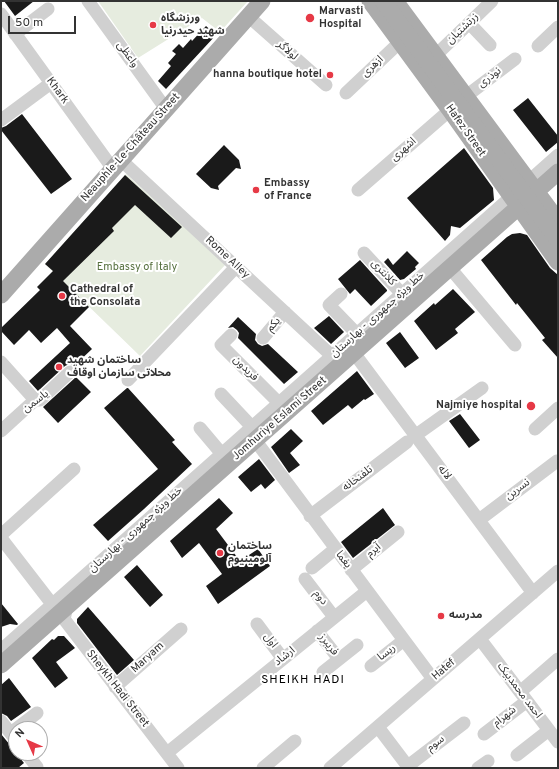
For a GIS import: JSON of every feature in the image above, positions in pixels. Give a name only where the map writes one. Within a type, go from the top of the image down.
[{"type":"main road","name":"Neauphle-Le-Château Street","points":[[1,295],[262,1]]},
{"type":"main road","name":"Hafez Street","points":[[370,1],[557,258]]},
{"type":"main road","name":"Hafez Street","points":[[383,1],[558,240]]},
{"type":"main road","name":"Hafez Street","points":[[395,1],[558,221]]},
{"type":"main road","name":"Jomhuriye Eslami Street","points":[[1,665],[60,608],[226,459],[256,434],[283,407],[350,350],[406,298],[450,268],[515,202],[532,187],[558,172]]},
{"type":"street","name":"واعظی","points":[[88,1],[166,109]]},
{"type":"street","name":"زرتشتیان","points":[[435,56],[492,1]]},
{"type":"street","points":[[15,34],[48,9]]},
{"type":"street","name":"Khark","points":[[1,14],[51,83],[117,164]]},
{"type":"street","name":"لولاگر","points":[[248,16],[326,86]]},
{"type":"street","points":[[470,22],[490,45]]},
{"type":"street","points":[[538,46],[558,27]]},
{"type":"street","name":"ازهری","points":[[346,93],[400,42]]},
{"type":"street","name":"نوذری","points":[[465,97],[515,59]]},
{"type":"street","points":[[1,120],[51,83]]},
{"type":"street","name":"اشهری","points":[[358,190],[450,110]]},
{"type":"street","points":[[532,187],[558,155]]},
{"type":"street","name":"Rome Alley","points":[[117,164],[236,267],[285,312],[350,350]]},
{"type":"street","name":"خط ویژه جمهوری - بهارستان","points":[[406,298],[515,202]]},
{"type":"street","name":"کلانتری","points":[[364,253],[406,298]]},
{"type":"street","points":[[128,380],[236,267]]},
{"type":"street","points":[[450,268],[515,345]]},
{"type":"street","points":[[341,294],[329,304],[350,350]]},
{"type":"street","name":"یکم","points":[[263,338],[285,312]]},
{"type":"street","name":"فریدون","points":[[231,334],[221,345],[283,407]]},
{"type":"street","name":"لاله","points":[[350,350],[411,439],[479,520],[533,593]]},
{"type":"street","points":[[1,362],[35,400]]},
{"type":"street","name":"یاسمن","points":[[1,431],[35,400],[40,400],[70,372]]},
{"type":"street","name":"تلفنخانه","points":[[310,516],[411,439],[482,388]]},
{"type":"street","name":"یغما","points":[[221,394],[256,434],[310,516],[433,679]]},
{"type":"street","points":[[535,428],[558,408]]},
{"type":"street","points":[[200,428],[226,459]]},
{"type":"street","name":"نسرین","points":[[479,520],[557,461]]},
{"type":"street","points":[[1,650],[60,608],[1,537],[74,469]]},
{"type":"street","name":"آیرم","points":[[351,570],[398,532]]},
{"type":"street","name":"دوم","points":[[334,617],[308,573],[335,549]]},
{"type":"street","name":"Hatef","points":[[330,768],[558,571]]},
{"type":"street","name":"ارشاد","points":[[167,753],[367,591]]},
{"type":"street","name":"Sheykh Hadi Street","points":[[60,608],[64,620],[178,768]]},
{"type":"street","name":"اول","points":[[257,624],[283,659]]},
{"type":"street","name":"Maryam","points":[[116,687],[181,628]]},
{"type":"street","name":"فریبرز","points":[[317,631],[339,659]]},
{"type":"street","name":"احمد محمدبیک","points":[[480,639],[555,736]]},
{"type":"street","name":"ریسا","points":[[371,666],[404,640]]},
{"type":"street","points":[[323,672],[357,645]]},
{"type":"street","name":"شهرام","points":[[484,734],[523,696],[558,658]]},
{"type":"street","points":[[28,721],[37,713]]},
{"type":"street","name":"سوم","points":[[408,767],[464,723]]},
{"type":"street","points":[[378,727],[408,767]]},
{"type":"street","points":[[517,755],[555,736]]},
{"type":"street","points":[[263,768],[295,740]]},
{"type":"green space","name":"ورزشگاه شهید حیدرنیا","points":[[98,1],[248,1],[220,32],[202,18],[138,58]]},
{"type":"green space","name":"Embassy of Italy","points":[[126,174],[226,264],[140,356],[45,264]]},
{"type":"building","points":[[4,1],[34,1],[15,16]]},
{"type":"building","points":[[206,26],[216,35],[166,89],[158,81],[171,66],[168,63],[176,54],[172,51],[179,44],[183,48]]},
{"type":"building","points":[[528,98],[558,136],[558,142],[546,152],[513,110]]},
{"type":"building","points":[[22,114],[72,179],[51,194],[1,130],[1,128]]},
{"type":"building","points":[[224,145],[239,160],[241,169],[236,168],[218,186],[219,190],[211,188],[196,174]]},
{"type":"building","points":[[464,148],[493,188],[494,200],[460,228],[451,226],[450,235],[445,241],[407,198]]},
{"type":"building","points":[[125,175],[182,227],[171,238],[135,205],[112,228],[114,231],[63,281],[89,307],[70,326],[92,349],[74,366],[69,364],[65,366],[38,391],[29,381],[70,343],[57,328],[41,343],[29,330],[14,345],[1,331],[1,328],[40,290],[37,287],[53,271],[45,264]]},
{"type":"building","points":[[520,233],[527,235],[550,268],[558,275],[558,358],[542,340],[545,338],[517,303],[516,305],[481,260],[507,237],[512,234]]},
{"type":"building","points":[[407,251],[419,263],[415,267],[416,269],[404,279],[400,280],[384,262],[388,258],[393,265]]},
{"type":"building","points":[[360,260],[387,290],[371,306],[355,289],[350,294],[338,279]]},
{"type":"building","points":[[453,289],[475,312],[455,329],[458,333],[436,350],[414,321],[434,303],[435,305]]},
{"type":"building","points":[[329,316],[344,332],[331,344],[314,328]]},
{"type":"building","points":[[238,317],[256,334],[255,340],[258,344],[262,346],[268,344],[298,372],[284,384],[238,338],[239,333],[237,330],[233,327],[228,328]]},
{"type":"building","points":[[400,332],[419,358],[405,368],[386,343]]},
{"type":"building","points":[[357,371],[374,394],[365,400],[364,399],[352,409],[348,405],[323,425],[311,411]]},
{"type":"building","points":[[76,377],[91,392],[58,423],[43,407]]},
{"type":"building","points":[[127,388],[175,440],[172,442],[192,464],[108,541],[93,525],[158,469],[104,408]]},
{"type":"building","points":[[460,414],[480,440],[469,448],[449,421]]},
{"type":"building","points":[[291,429],[303,441],[290,453],[300,465],[289,473],[271,447]]},
{"type":"building","points":[[259,459],[275,480],[265,489],[261,484],[251,492],[238,477]]},
{"type":"building","name":"ساختمان آلومینیوم","points":[[219,498],[233,513],[216,529],[240,561],[258,549],[270,566],[218,604],[206,586],[222,574],[199,543],[182,558],[170,541]]},
{"type":"building","points":[[383,508],[395,525],[353,558],[341,542]]},
{"type":"building","points":[[137,565],[163,595],[150,607],[124,577]]},
{"type":"building","points":[[1,603],[18,624],[17,625],[10,624],[1,627]]},
{"type":"building","points":[[88,607],[134,660],[117,675],[77,623],[77,619]]},
{"type":"building","points":[[58,636],[64,636],[75,648],[56,662],[68,678],[55,688],[32,658],[52,639],[54,640]]},
{"type":"building","points":[[9,678],[31,707],[11,721],[7,716],[1,713],[1,685]]},
{"type":"building","points":[[1,734],[8,743],[8,761],[22,761],[24,763],[18,768],[1,768]]},
{"type":"place","name":"Marvasti Hospital","points":[[310,18]]},
{"type":"place","name":"ورزشگاه شهید حیدرنیا","points":[[153,25]]},
{"type":"place","name":"hanna boutique hotel","points":[[330,75]]},
{"type":"place","name":"Embassy of France","points":[[256,190]]},
{"type":"place","name":"Cathedral of the Consolata","points":[[62,296]]},
{"type":"place","name":"ساختمان شهید محلاتی سازمان اوقاف","points":[[59,367]]},
{"type":"place","name":"Najmiye hospital","points":[[531,406]]},
{"type":"place","name":"ساختمان آلومینیوم","points":[[220,553]]},
{"type":"place","name":"مدرسه","points":[[441,616]]},
{"type":"district","name":"SHEIKH HADI","points":[[303,681]]}]
